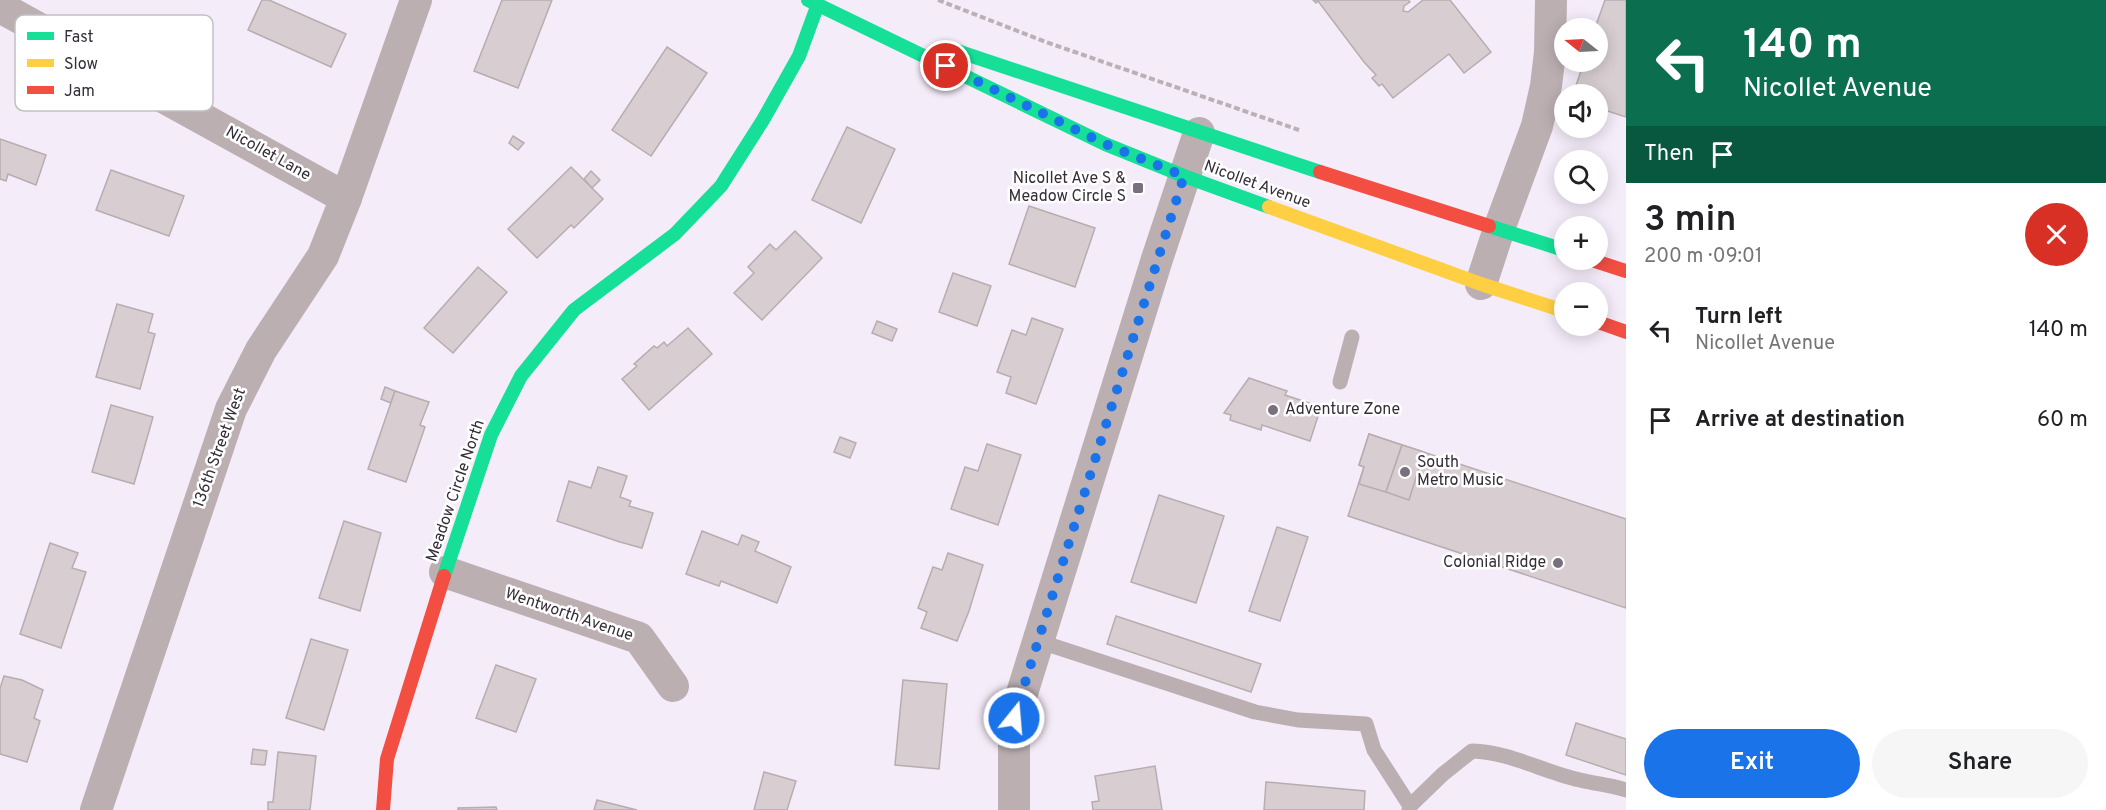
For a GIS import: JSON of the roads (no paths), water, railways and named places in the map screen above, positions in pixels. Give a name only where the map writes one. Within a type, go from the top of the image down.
[{"type":"main road","name":"Nicollet Avenue","points":[[813,2],[1199,133],[1554,247]]},
{"type":"main road","name":"Nicollet Avenue","points":[[813,2],[1105,144],[1184,176],[1481,284],[1554,308]]},
{"type":"main road","name":"Meadow Circle North","points":[[383,810],[387,759],[445,572],[491,435],[521,376],[574,310],[675,234],[721,186],[764,120],[799,56],[813,2]]},
{"type":"main road","points":[[1608,265],[1626,271]]},
{"type":"main road","points":[[1608,326],[1626,332]]},
{"type":"street","name":"136th Street West","points":[[96,810],[231,409],[261,350],[323,256],[346,198],[416,0]]},
{"type":"street","points":[[1481,284],[1537,126],[1547,74],[1551,0]]},
{"type":"street","name":"Nicollet Lane","points":[[0,7],[15,15]]},
{"type":"street","name":"Nicollet Lane","points":[[188,111],[346,198]]},
{"type":"street","points":[[1014,810],[1014,718],[1199,133]]},
{"type":"street","name":"Wentworth Avenue","points":[[445,572],[639,638],[673,686]]},
{"type":"lane","points":[[1340,382],[1352,337]]},
{"type":"lane","points":[[1038,641],[1255,712],[1298,720],[1366,724],[1374,750],[1409,808],[1443,774],[1472,751],[1491,751],[1579,780],[1612,785],[1626,790]]},
{"type":"place","name":"Nicollet Ave S & Meadow Circle S","points":[[1138,188]]},
{"type":"place","name":"Adventure Zone","points":[[1273,410]]},
{"type":"place","name":"South Metro Music","points":[[1405,472]]},
{"type":"place","name":"Colonial Ridge","points":[[1558,563]]}]
